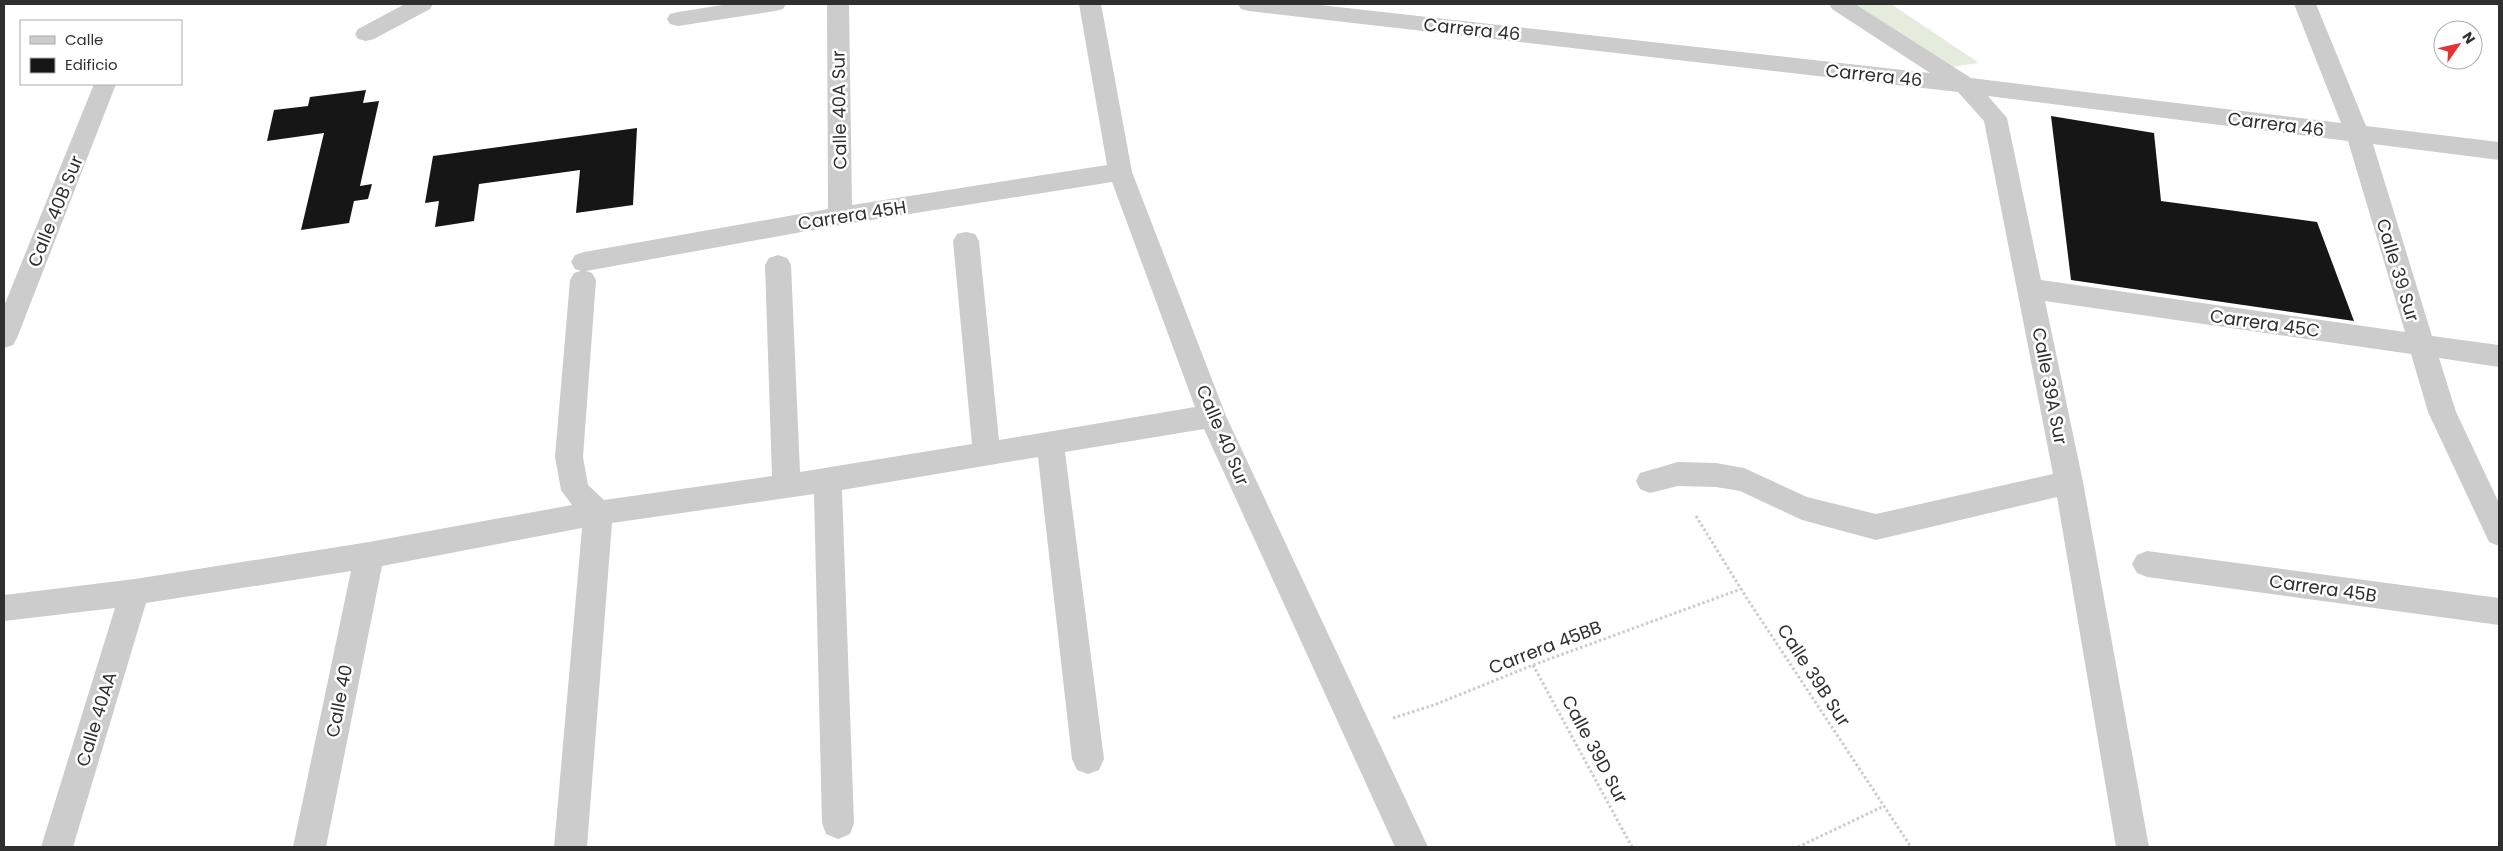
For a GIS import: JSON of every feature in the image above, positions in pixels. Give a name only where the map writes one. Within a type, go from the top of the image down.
[{"type":"street","points":[[366,34],[422,4]]},
{"type":"street","points":[[678,19],[775,4]]},
{"type":"street","name":"Calle 40A Sur","points":[[838,4],[840,216]]},
{"type":"street","name":"Calle 40 Sur","points":[[1090,4],[1120,172],[1212,416],[1412,847]]},
{"type":"street","name":"Carrera 46","points":[[1249,4],[1965,85],[2499,150]]},
{"type":"street","name":"Calle 39A Sur","points":[[1840,4],[1965,85],[1995,118],[2032,289],[2069,482],[2132,847]]},
{"type":"street","name":"Calle 39 Sur","points":[[2305,4],[2358,134],[2442,412],[2499,533]]},
{"type":"street","name":"Calle 40B Sur","points":[[4,338],[105,85]]},
{"type":"street","name":"Carrera 45H","points":[[598,513],[575,490],[568,458],[584,271],[840,216],[1120,172]]},
{"type":"street","points":[[966,241],[987,455]]},
{"type":"street","points":[[778,265],[786,487]]},
{"type":"street","name":"Carrera 45C","points":[[2032,289],[2499,356]]},
{"type":"street","points":[[4,608],[135,592],[369,554],[598,513],[786,487],[1212,416]]},
{"type":"street","points":[[1050,443],[1088,759]]},
{"type":"street","points":[[1650,481],[1678,474],[1716,475],[1744,480],[1802,508],[1876,527],[2069,482]]},
{"type":"street","points":[[828,480],[838,823]]},
{"type":"street","points":[[571,847],[598,513]]},
{"type":"street","name":"Calle 40","points":[[310,847],[369,554]]},
{"type":"street","name":"Carrera 45B","points":[[2147,564],[2499,612]]},
{"type":"street","name":"Calle 40AA","points":[[57,847],[135,592]]},
{"type":"path","name":"Calle 39B Sur","points":[[1696,516],[1741,589],[1911,847]]},
{"type":"path","name":"Carrera 45BB","points":[[1357,730],[1434,705],[1533,665],[1741,589]]},
{"type":"path","name":"Calle 39D Sur","points":[[1533,665],[1632,847]]},
{"type":"path","points":[[1798,847],[1884,806]]},
{"type":"green space","points":[[1841,4],[1891,4],[1979,63],[1943,68]]},
{"type":"building","points":[[366,90],[363,103],[379,101],[360,186],[372,184],[368,199],[354,201],[349,223],[301,230],[324,133],[267,141],[274,110],[308,106],[310,97]]},
{"type":"building","points":[[2051,116],[2154,133],[2161,201],[2317,222],[2354,321],[2071,280]]},
{"type":"building","points":[[637,128],[633,205],[576,213],[580,170],[479,184],[474,221],[435,227],[439,201],[425,203],[433,156]]}]
